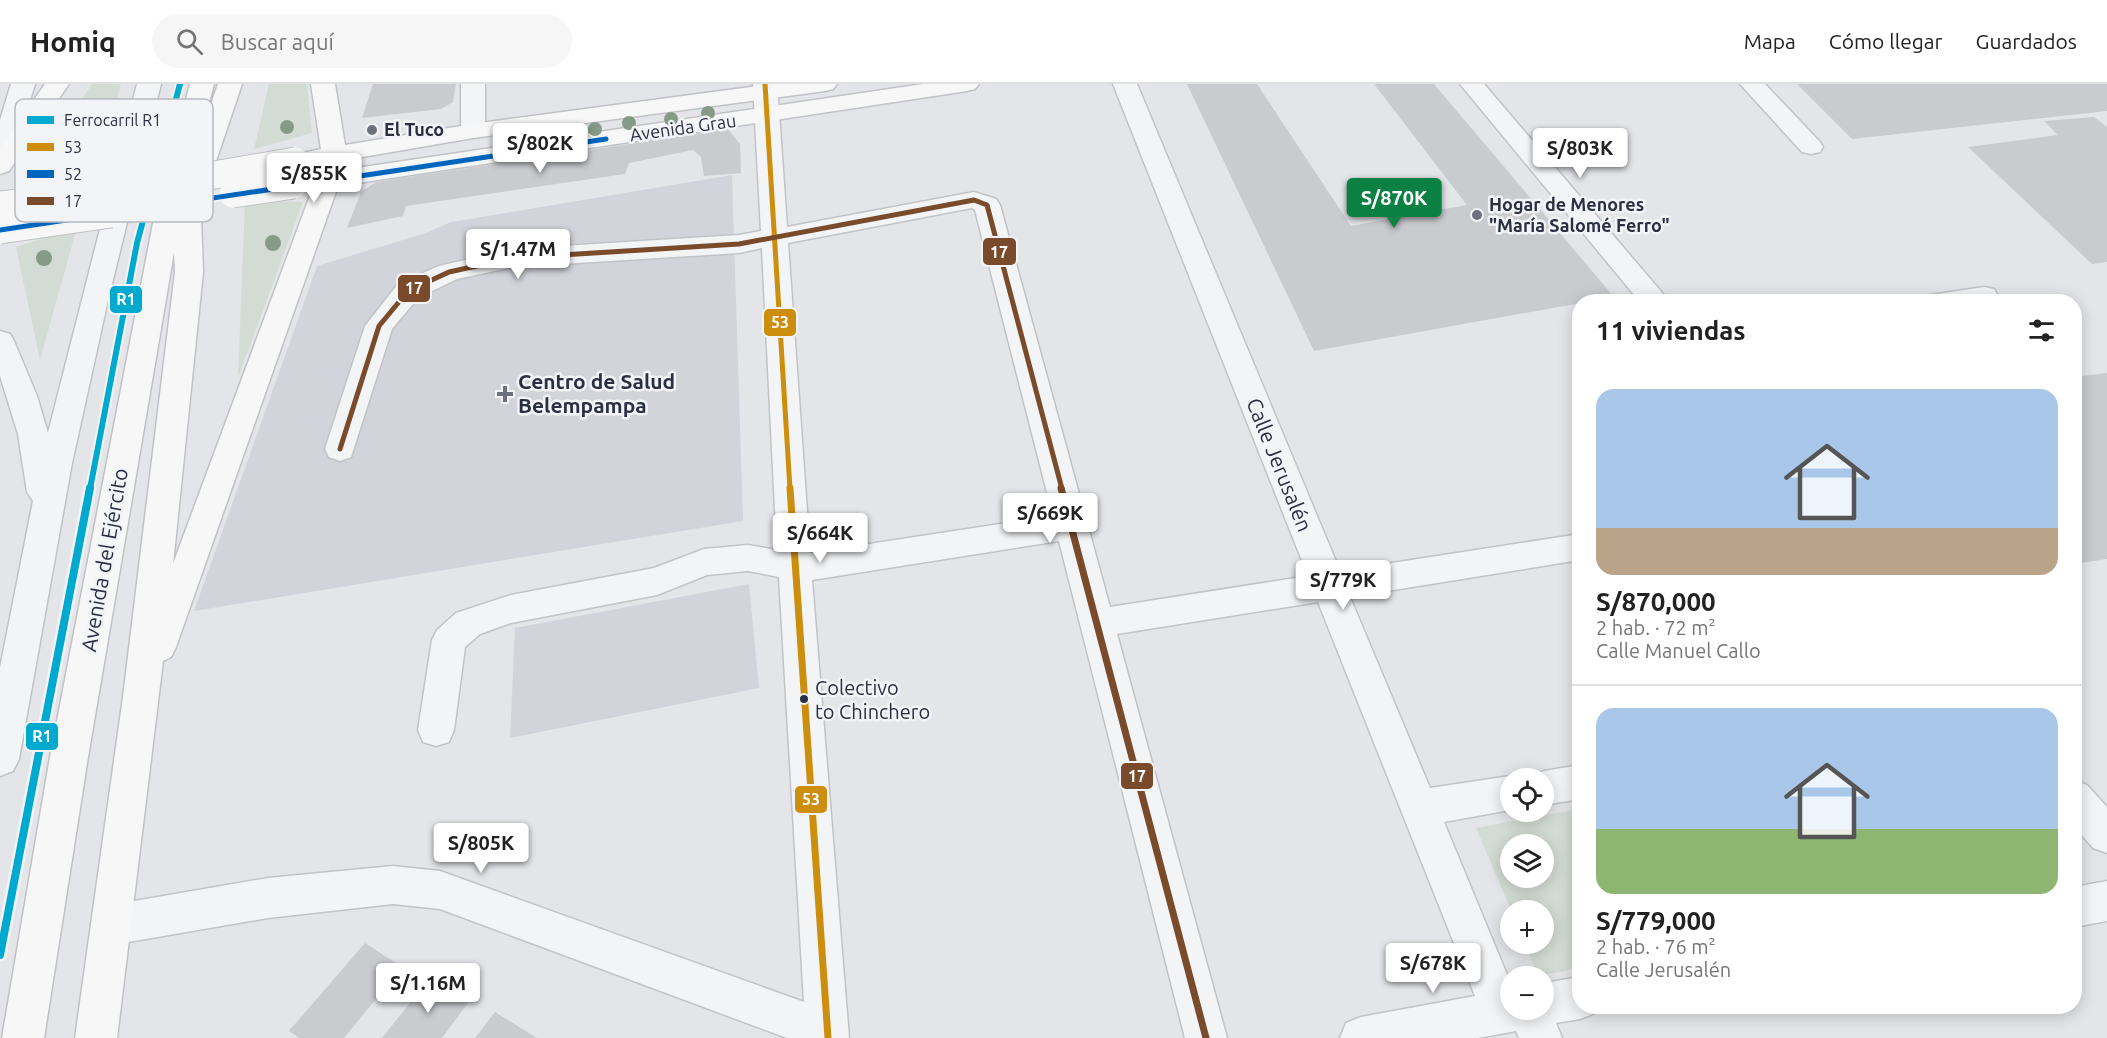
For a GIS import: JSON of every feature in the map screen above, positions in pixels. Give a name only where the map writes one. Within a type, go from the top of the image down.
[{"type":"main road","points":[[47,99],[57,84]]},
{"type":"main road","name":"Avenida del Ejército","points":[[198,99],[202,84]]},
{"type":"main road","points":[[213,184],[222,114],[230,84]]},
{"type":"main road","points":[[141,697],[331,167],[323,84]]},
{"type":"main road","name":"Avenida Grau","points":[[331,167],[765,98],[826,84]]},
{"type":"main road","name":"Avenida Grau","points":[[331,167],[472,131],[765,98],[967,84]]},
{"type":"main road","points":[[0,166],[15,144]]},
{"type":"main road","points":[[213,189],[331,167]]},
{"type":"main road","points":[[213,181],[294,173]]},
{"type":"main road","points":[[0,205],[15,203]]},
{"type":"main road","points":[[0,230],[41,222]]},
{"type":"main road","name":"Avenida del Ejército","points":[[23,1038],[69,757],[166,222]]},
{"type":"main road","points":[[96,1038],[141,697],[189,272],[205,222]]},
{"type":"street","points":[[16,99],[23,84]]},
{"type":"street","points":[[145,99],[149,84]]},
{"type":"street","points":[[472,131],[473,84]]},
{"type":"street","name":"Calle Jerusalén","points":[[1125,84],[1419,808],[1500,978]]},
{"type":"street","points":[[1472,84],[1649,294]]},
{"type":"street","points":[[1752,84],[1811,147]]},
{"type":"street","points":[[111,925],[280,897],[393,885],[440,890],[828,1035],[765,98]]},
{"type":"street","points":[[0,160],[6,120],[15,101]]},
{"type":"street","points":[[340,449],[379,326],[408,291],[449,272],[513,258],[739,244],[974,200],[987,205],[1206,1038]]},
{"type":"street","points":[[0,759],[45,520],[112,222]]},
{"type":"street","points":[[0,341],[13,370],[37,448],[45,520]]},
{"type":"street","points":[[436,730],[449,640],[468,623],[511,609],[657,581],[704,562],[748,558],[767,560],[795,569],[1072,526]]},
{"type":"street","points":[[1097,622],[1572,548]]},
{"type":"street","points":[[1554,786],[1572,783]]},
{"type":"street","points":[[1419,808],[1500,795]]},
{"type":"street","points":[[2082,806],[2107,835]]},
{"type":"street","points":[[2082,906],[2107,901]]},
{"type":"street","points":[[1554,1002],[1572,999]]},
{"type":"street","points":[[1361,1038],[1500,1013]]},
{"type":"street","name":"Calle Jerusalén","points":[[1524,1020],[1540,1038]]},
{"type":"shaded area","points":[[92,84],[121,84],[117,99],[82,99]]},
{"type":"shaded area","points":[[269,84],[307,84],[312,133],[254,149]]},
{"type":"shaded area","name":"Centro de Salud Belempampa","points":[[732,175],[743,521],[194,611],[317,266],[426,233],[451,222]]},
{"type":"shaded area","points":[[245,200],[303,202],[238,378]]},
{"type":"shaded area","points":[[77,227],[40,360],[16,247]]},
{"type":"shaded area","points":[[749,584],[759,688],[510,738],[515,628]]},
{"type":"shaded area","points":[[1572,810],[1572,969],[1554,973],[1554,966],[1534,966],[1529,954],[1554,954],[1554,900],[1507,900],[1502,888],[1554,888],[1554,834],[1500,834],[1500,884],[1476,828],[1509,822],[1554,822],[1554,814]]},
{"type":"building","points":[[373,84],[456,84],[453,102],[441,109],[362,118]]},
{"type":"building","name":"Hogar de Menores \"María Salomé Ferro\"","points":[[1187,84],[1257,84],[1351,226],[1467,205],[1374,84],[1434,84],[1611,294],[1572,294],[1572,305],[1314,351]]},
{"type":"building","points":[[1797,84],[2107,84],[2107,111],[1852,139]]},
{"type":"building","points":[[2094,117],[2107,127],[2107,262],[2092,264],[1968,147],[2058,135],[2044,121]]},
{"type":"building","points":[[728,129],[740,144],[741,173],[704,176],[701,157],[693,150],[629,163],[625,174],[406,206],[403,216],[347,228],[361,192],[376,182]]},
{"type":"building","points":[[2107,373],[2107,559],[2082,563],[2082,376]]},
{"type":"building","points":[[365,943],[402,967],[344,1038],[299,1038],[289,1031]]},
{"type":"building","points":[[429,979],[468,1003],[442,1038],[382,1038]]},
{"type":"building","points":[[495,1012],[537,1038],[475,1038]]},
{"type":"rail line","name":"R1","points":[[176,99],[180,84]]},
{"type":"rail line","name":"R1","points":[[0,955],[143,222]]},
{"type":"transit line","name":"53","points":[[765,84],[795,569],[828,1038]]},
{"type":"transit line","name":"52","points":[[213,198],[606,139]]},
{"type":"transit line","name":"17","points":[[340,449],[379,326],[408,291],[449,272],[513,258],[739,244],[974,200],[987,205],[1206,1038]]},
{"type":"transit line","name":"52","points":[[0,230],[53,222]]},
{"type":"place","name":"El Tuco","points":[[372,130]]},
{"type":"place","name":"Hogar de Menores \"María Salomé Ferro\"","points":[[1477,215]]},
{"type":"place","name":"Centro de Salud Belempampa","points":[[505,394]]},
{"type":"place","name":"Colectivo to Chinchero","points":[[804,699]]}]
